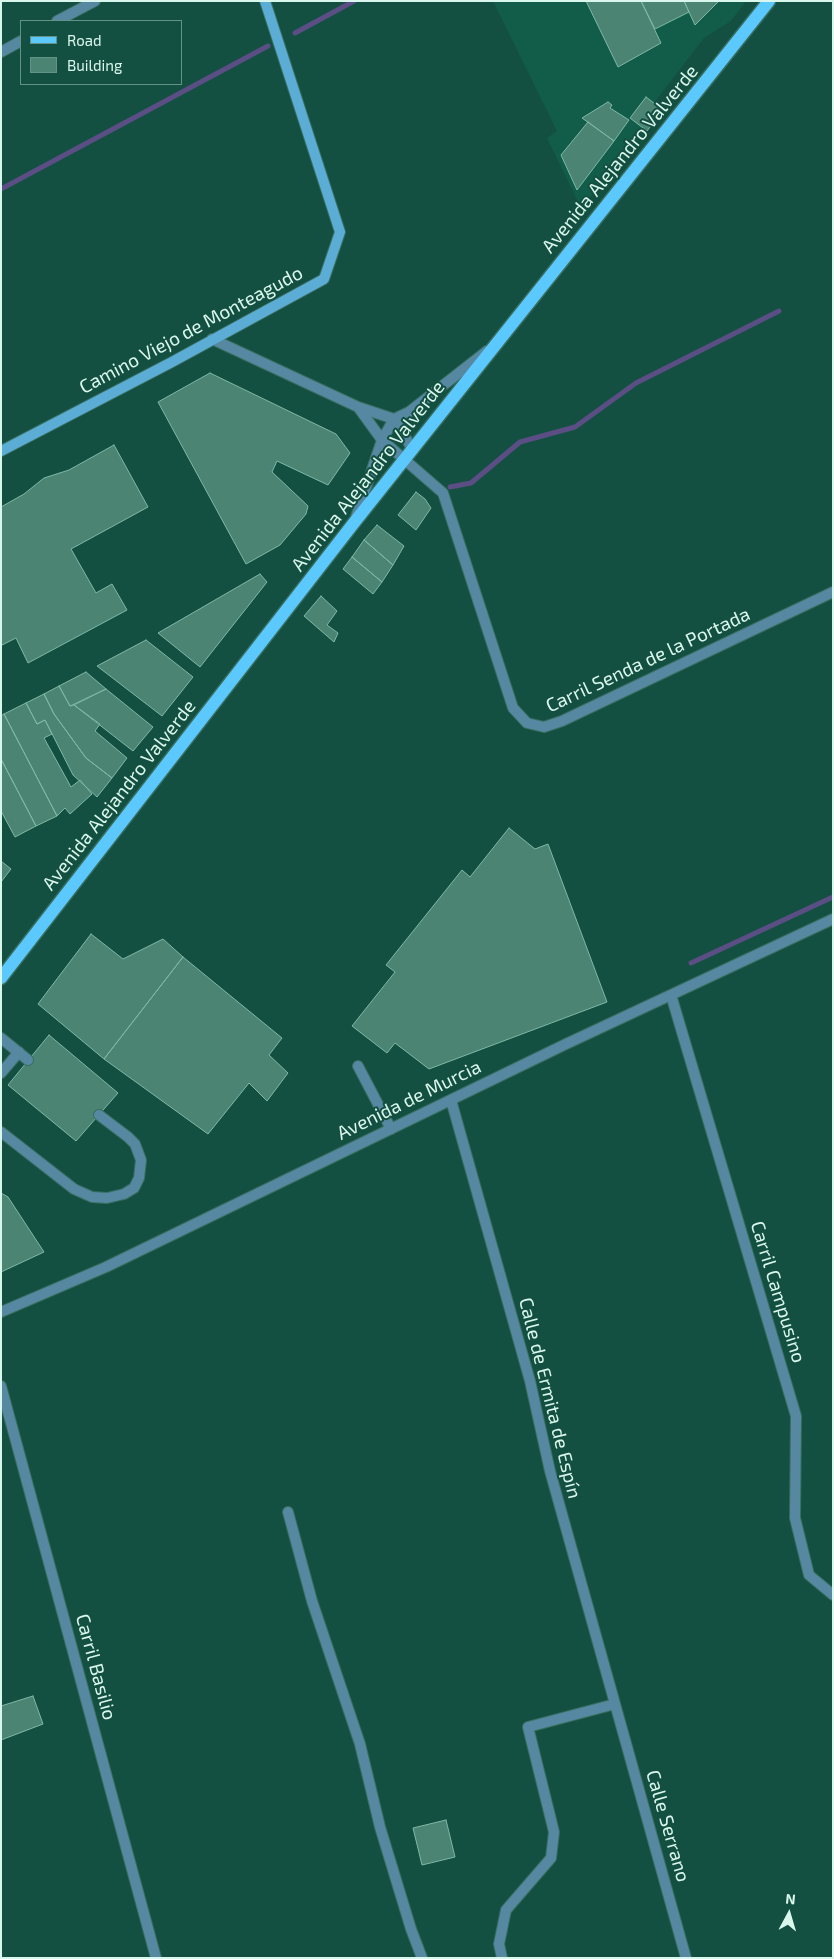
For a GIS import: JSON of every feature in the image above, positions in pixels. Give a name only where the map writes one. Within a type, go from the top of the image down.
[{"type":"main road","name":"Avenida Alejandro Valverde","points":[[1,978],[353,524],[769,1]]},
{"type":"street","points":[[59,20],[95,1]]},
{"type":"street","name":"Camino Viejo de Monteagudo","points":[[1,450],[324,279],[340,232],[265,1]]},
{"type":"street","points":[[1,52],[20,42]]},
{"type":"street","points":[[212,339],[358,407],[394,419],[413,450]]},
{"type":"street","points":[[353,524],[382,440],[394,419],[409,412],[496,343]]},
{"type":"street","name":"Carril Senda de la Portada","points":[[358,407],[382,440],[442,493],[513,708],[527,723],[544,727],[562,721],[833,592]]},
{"type":"street","name":"Avenida de Murcia","points":[[1,1312],[106,1267],[450,1100],[833,920]]},
{"type":"street","name":"Carril Campusino","points":[[671,995],[796,1416],[795,1518],[809,1575],[833,1595]]},
{"type":"street","points":[[1,1038],[28,1060]]},
{"type":"street","points":[[1,1073],[19,1052]]},
{"type":"street","points":[[358,1066],[391,1129]]},
{"type":"street","name":"Calle de Ermita de Espín","points":[[450,1100],[530,1381],[550,1471],[615,1704]]},
{"type":"street","points":[[1,1132],[74,1189],[92,1197],[107,1198],[124,1194],[134,1188],[140,1178],[141,1160],[135,1144],[128,1136],[99,1115]]},
{"type":"street","name":"Carril Basilio","points":[[1,1386],[156,1958]]},
{"type":"street","points":[[288,1512],[312,1601],[357,1736],[380,1827],[411,1929],[422,1958]]},
{"type":"street","points":[[502,1958],[499,1944],[506,1910],[551,1858],[554,1832],[528,1727],[615,1704]]},
{"type":"street","name":"Calle Serrano","points":[[615,1704],[686,1958]]},
{"type":"shaded area","points":[[493,1],[746,1],[731,21],[704,38],[654,103],[663,110],[581,208],[547,138],[557,131]]},
{"type":"building","points":[[586,1],[641,1],[661,43],[618,67]]},
{"type":"building","points":[[641,1],[684,1],[689,12],[655,29]]},
{"type":"building","points":[[684,1],[719,1],[695,25]]},
{"type":"building","points":[[646,97],[663,110],[647,131],[630,118]]},
{"type":"building","points":[[608,102],[612,105],[610,108],[629,120],[614,141],[582,118]]},
{"type":"building","points":[[588,122],[614,141],[577,190],[561,155]]},
{"type":"building","points":[[210,373],[336,434],[350,453],[328,485],[277,461],[272,472],[308,506],[306,514],[280,545],[246,564],[158,402]]},
{"type":"building","points":[[114,445],[148,507],[71,549],[96,593],[112,584],[127,610],[28,663],[16,638],[2,645],[1,642],[1,507],[24,494],[44,478],[69,470]]},
{"type":"building","points":[[416,492],[425,499],[431,508],[416,530],[398,515]]},
{"type":"building","points":[[377,525],[404,546],[393,565],[364,540]]},
{"type":"building","points":[[364,540],[393,565],[382,582],[352,557]]},
{"type":"building","points":[[352,557],[382,582],[373,594],[343,569]]},
{"type":"building","points":[[260,574],[267,582],[200,667],[158,633]]},
{"type":"building","points":[[321,596],[337,611],[327,625],[338,633],[334,642],[304,616]]},
{"type":"building","points":[[146,640],[193,677],[162,716],[97,666]]},
{"type":"building","points":[[86,672],[106,689],[70,706],[59,686]]},
{"type":"building","points":[[59,686],[70,706],[74,705],[100,724],[95,731],[127,758],[112,778],[86,758],[54,714],[44,694]]},
{"type":"building","points":[[106,689],[153,727],[133,751],[74,705]]},
{"type":"building","points":[[44,694],[54,714],[86,758],[112,778],[97,797],[73,775],[45,720],[37,724],[26,703]]},
{"type":"building","points":[[26,703],[37,724],[45,720],[52,734],[44,738],[71,787],[80,780],[92,794],[70,814],[65,808],[57,816],[4,714]]},
{"type":"building","points":[[4,714],[57,816],[36,826],[1,759],[1,716]]},
{"type":"building","points":[[1,759],[36,826],[15,837],[1,811]]},
{"type":"building","points":[[509,828],[535,849],[548,844],[607,1002],[429,1069],[395,1043],[387,1053],[352,1026],[395,972],[386,965],[462,870],[470,877]]},
{"type":"building","points":[[1,861],[11,869],[1,882]]},
{"type":"building","points":[[91,934],[123,959],[163,939],[183,957],[104,1059],[38,1004]]},
{"type":"building","points":[[183,957],[282,1038],[269,1055],[288,1073],[267,1101],[249,1083],[208,1134],[104,1059]]},
{"type":"building","points":[[49,1035],[118,1093],[76,1141],[8,1085]]},
{"type":"building","points":[[1,1193],[8,1197],[44,1252],[1,1272]]},
{"type":"building","points":[[33,1696],[43,1724],[1,1740],[1,1706]]},
{"type":"building","points":[[446,1820],[455,1857],[422,1865],[413,1828]]},
{"type":"waterway","points":[[295,33],[354,1]]},
{"type":"waterway","points":[[1,189],[268,46]]},
{"type":"waterway","points":[[450,487],[471,483],[520,442],[575,427],[636,383],[779,311]]},
{"type":"waterway","points":[[691,963],[833,897]]}]
